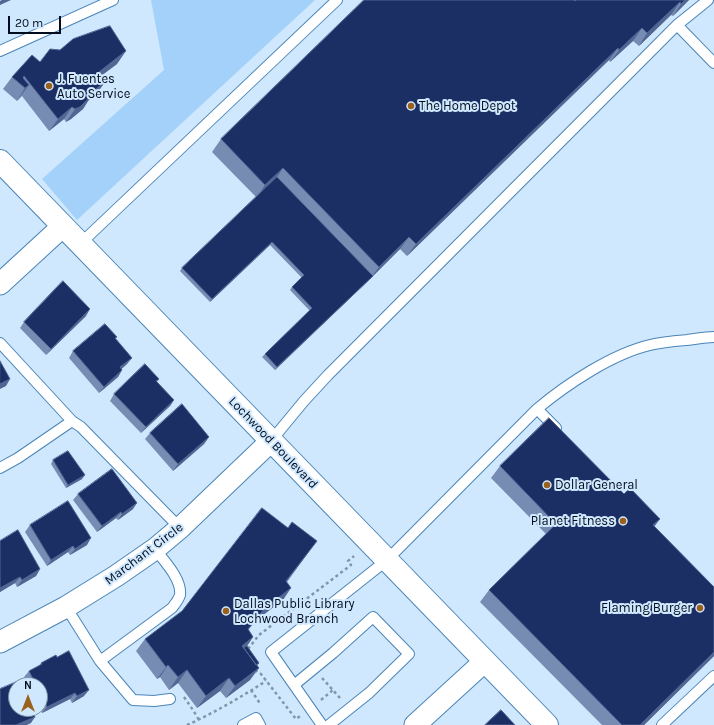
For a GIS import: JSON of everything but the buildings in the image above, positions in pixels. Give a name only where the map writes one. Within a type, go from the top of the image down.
[{"type":"street","name":"Lochwood Boulevard","points":[[0,161],[546,725]]},
{"type":"street","points":[[0,284],[63,226]]},
{"type":"street","name":"Marchant Circle","points":[[0,642],[66,607],[116,576],[155,549],[180,528],[271,441]]},
{"type":"street","points":[[415,725],[485,661]]},
{"type":"lane","points":[[0,51],[113,0]]},
{"type":"lane","points":[[80,244],[338,0]]},
{"type":"lane","points":[[271,441],[304,400],[328,375],[677,25],[708,0]]},
{"type":"lane","points":[[677,25],[714,63]]},
{"type":"lane","points":[[322,725],[271,652],[387,560],[537,409],[556,394],[600,366],[624,354],[649,345],[714,337]]},
{"type":"lane","points":[[0,343],[72,421],[82,427],[180,528]]},
{"type":"lane","points":[[537,409],[562,435]]},
{"type":"lane","points":[[0,468],[18,458],[72,421]]},
{"type":"lane","points":[[100,660],[172,608],[180,596],[180,586],[176,576],[155,549]]},
{"type":"lane","points":[[66,607],[100,660],[133,700],[154,701],[170,699]]},
{"type":"lane","points":[[294,685],[334,653],[373,617],[409,654],[368,693],[329,725]]},
{"type":"lane","points":[[662,725],[714,676]]},
{"type":"lane","points":[[243,725],[256,718],[260,725]]},
{"type":"path","points":[[246,651],[259,635],[351,565],[348,561],[354,556]]},
{"type":"path","points":[[314,668],[349,709]]},
{"type":"path","points":[[187,725],[236,700],[266,681]]},
{"type":"path","points":[[190,706],[199,720]]},
{"type":"shaded area","points":[[151,0],[315,0],[77,220],[42,179],[164,70]]},
{"type":"place","name":"J. Fuentes Auto Service","points":[[49,86]]},
{"type":"place","name":"The Home Depot","points":[[411,106]]},
{"type":"place","name":"Dollar General","points":[[547,485]]},
{"type":"place","name":"Planet Fitness","points":[[623,521]]},
{"type":"place","name":"Flaming Burger","points":[[700,608]]},
{"type":"place","name":"Dallas Public Library Lochwood Branch","points":[[226,611]]}]
